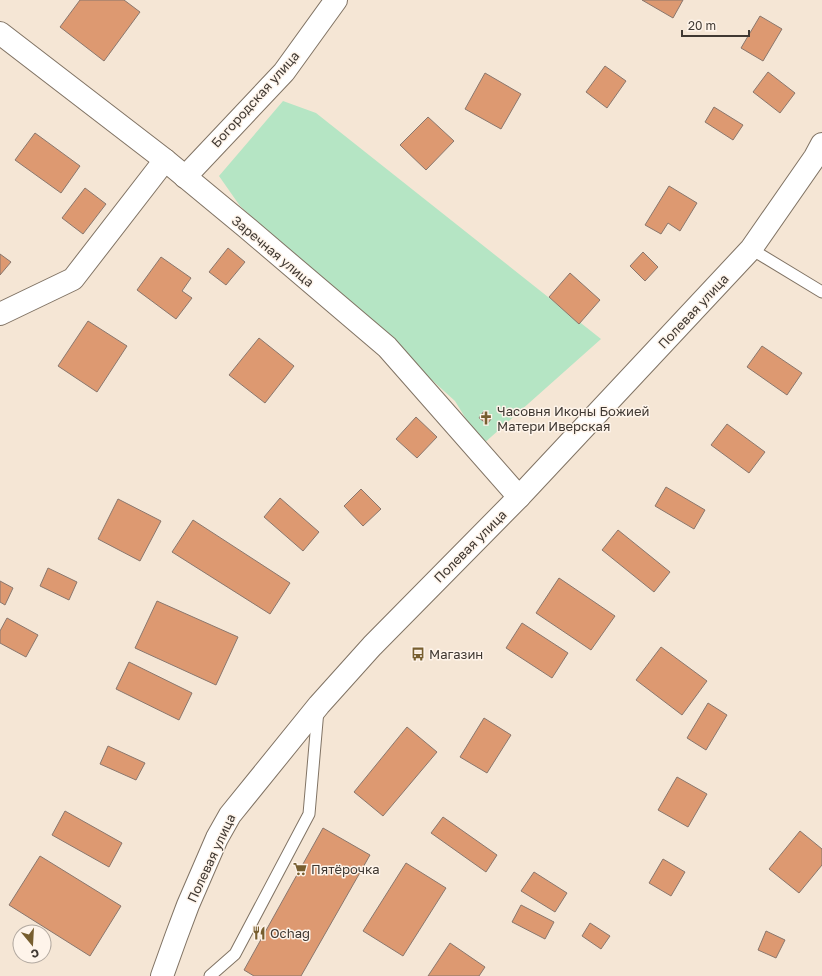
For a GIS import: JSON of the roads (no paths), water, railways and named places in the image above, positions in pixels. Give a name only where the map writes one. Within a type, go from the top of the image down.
[{"type":"street","name":"Богородская улица","points":[[185,177],[284,72],[336,0]]},
{"type":"street","name":"Заречная улица","points":[[0,33],[165,160],[387,347],[519,497]]},
{"type":"street","name":"Полевая улица","points":[[162,976],[188,905],[217,838],[230,815],[319,704],[372,646],[519,497],[751,248],[815,157],[822,144]]},
{"type":"street","points":[[0,314],[73,279],[165,160]]},
{"type":"lane","points":[[751,248],[822,292]]},
{"type":"lane","points":[[210,976],[235,954],[309,814],[319,704]]},
{"type":"place","name":"Часовня Иконы Божией Матери Иверская","points":[[486,418]]},
{"type":"place","name":"Магазин","points":[[418,654]]},
{"type":"place","name":"Пятёрочка","points":[[300,869]]},
{"type":"place","name":"Ochag","points":[[259,933]]}]
